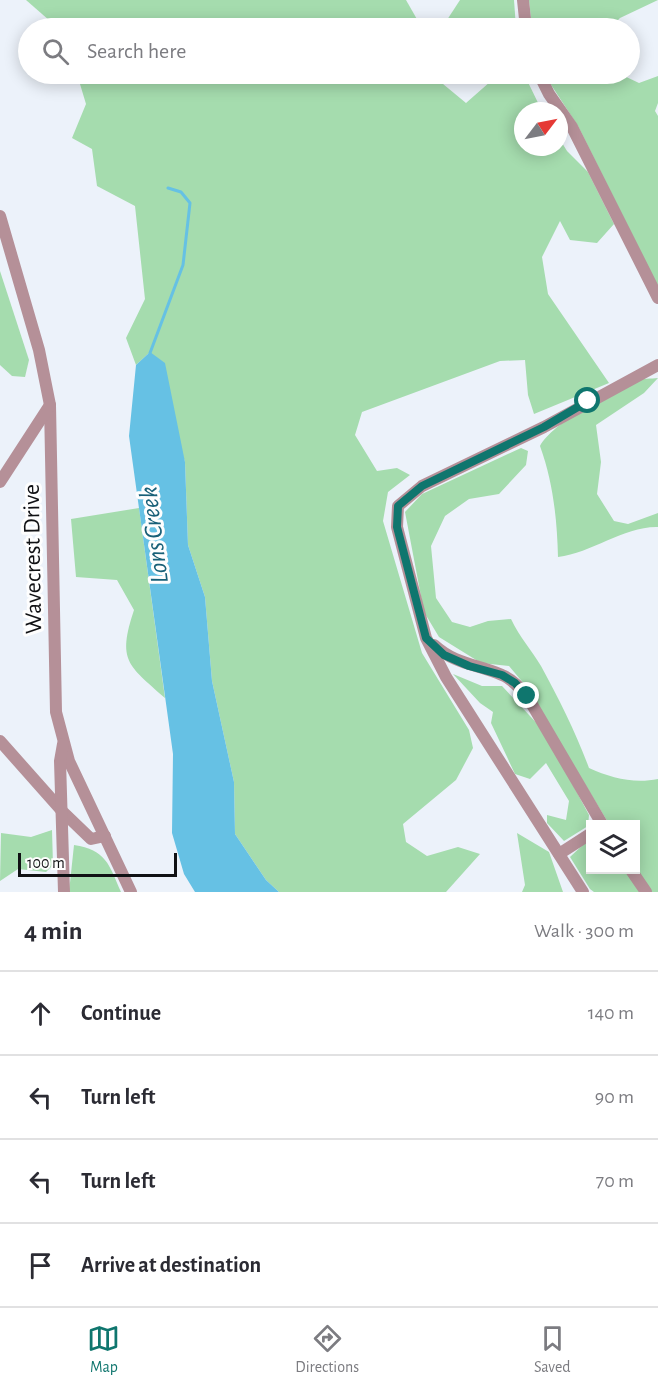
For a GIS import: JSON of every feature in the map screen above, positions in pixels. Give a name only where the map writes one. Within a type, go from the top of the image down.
[{"type":"street","points":[[523,0],[525,18]]},
{"type":"street","points":[[544,84],[572,127],[658,298]]},
{"type":"street","name":"Wavecrest Drive","points":[[0,216],[3,234],[39,350],[50,405],[56,712],[69,761],[131,892]]},
{"type":"street","points":[[583,892],[446,676],[426,638],[397,527],[398,506],[422,486],[544,427],[658,365]]},
{"type":"street","points":[[0,482],[50,405]]},
{"type":"street","points":[[426,638],[444,655],[469,666],[502,675],[515,683],[527,696],[599,820]]},
{"type":"street","points":[[63,740],[60,761],[64,892]]},
{"type":"street","points":[[0,741],[63,812],[91,839],[105,837]]},
{"type":"street","points":[[559,854],[586,837]]},
{"type":"street","points":[[634,874],[646,892]]},
{"type":"green space","points":[[26,0],[406,0],[416,18],[47,18]]},
{"type":"green space","points":[[460,0],[514,0],[515,18],[448,18]]},
{"type":"green space","points":[[529,0],[658,0],[620,18],[531,18]]},
{"type":"green space","points":[[658,76],[658,103],[655,111],[658,116],[658,287],[578,126],[568,111],[568,102],[562,102],[551,84],[640,84]]},
{"type":"green space","points":[[80,84],[443,84],[466,103],[488,84],[529,84],[538,102],[514,102],[514,156],[568,156],[568,152],[588,172],[614,224],[597,243],[570,240],[560,221],[542,257],[548,294],[609,383],[534,414],[528,395],[525,360],[500,361],[362,412],[355,435],[377,471],[397,468],[410,475],[388,492],[383,521],[422,653],[469,730],[473,748],[456,780],[403,824],[406,842],[427,856],[458,847],[480,854],[446,892],[279,892],[266,880],[235,834],[234,782],[212,681],[205,597],[188,545],[185,462],[150,352],[136,365],[126,338],[145,299],[135,206],[97,186],[92,149],[72,138],[86,104]]},
{"type":"green space","points":[[0,271],[29,360],[25,377],[12,376],[0,365]]},
{"type":"green space","points":[[658,378],[644,393],[596,425],[601,462],[597,494],[614,521],[628,524],[658,513],[658,527],[633,531],[571,555],[558,557],[554,500],[540,446],[569,418],[598,400],[635,381]]},
{"type":"green space","points":[[521,448],[528,451],[526,465],[499,494],[469,499],[445,516],[431,546],[436,598],[452,622],[470,627],[488,621],[511,619],[541,666],[573,729],[589,768],[623,779],[640,781],[658,779],[658,892],[651,892],[640,874],[640,820],[607,820],[525,685],[509,666],[481,663],[439,637],[424,612],[405,512],[422,494]]},
{"type":"green space","points":[[139,508],[165,698],[142,678],[129,661],[126,641],[134,610],[117,580],[76,577],[71,519]]},
{"type":"green space","points":[[453,674],[482,686],[502,686],[544,731],[589,815],[586,827],[564,841],[547,823],[547,815],[566,820],[569,801],[546,763],[530,779],[515,774],[491,723],[493,712],[480,703]]},
{"type":"green space","points":[[52,830],[53,865],[46,872],[18,869],[0,881],[1,833],[31,837]]},
{"type":"green space","points":[[517,833],[549,852],[563,892],[522,892],[525,885]]},
{"type":"green space","points":[[586,842],[586,874],[628,874],[640,892],[594,892],[570,857]]},
{"type":"green space","points":[[74,845],[85,847],[105,860],[121,892],[69,892]]},
{"type":"water","points":[[150,352],[165,363],[185,462],[188,545],[205,597],[212,681],[234,782],[235,834],[266,880],[279,892],[195,892],[184,874],[172,833],[173,754],[129,436],[136,365]]},
{"type":"waterway","name":"Lons Creek","points":[[150,353],[183,265],[190,203],[181,192],[168,188]]},
{"type":"route","points":[[527,696],[515,683],[502,675],[469,666],[444,655],[426,638],[407,573],[397,527],[398,506],[409,494],[422,486],[544,427],[588,401]]}]
